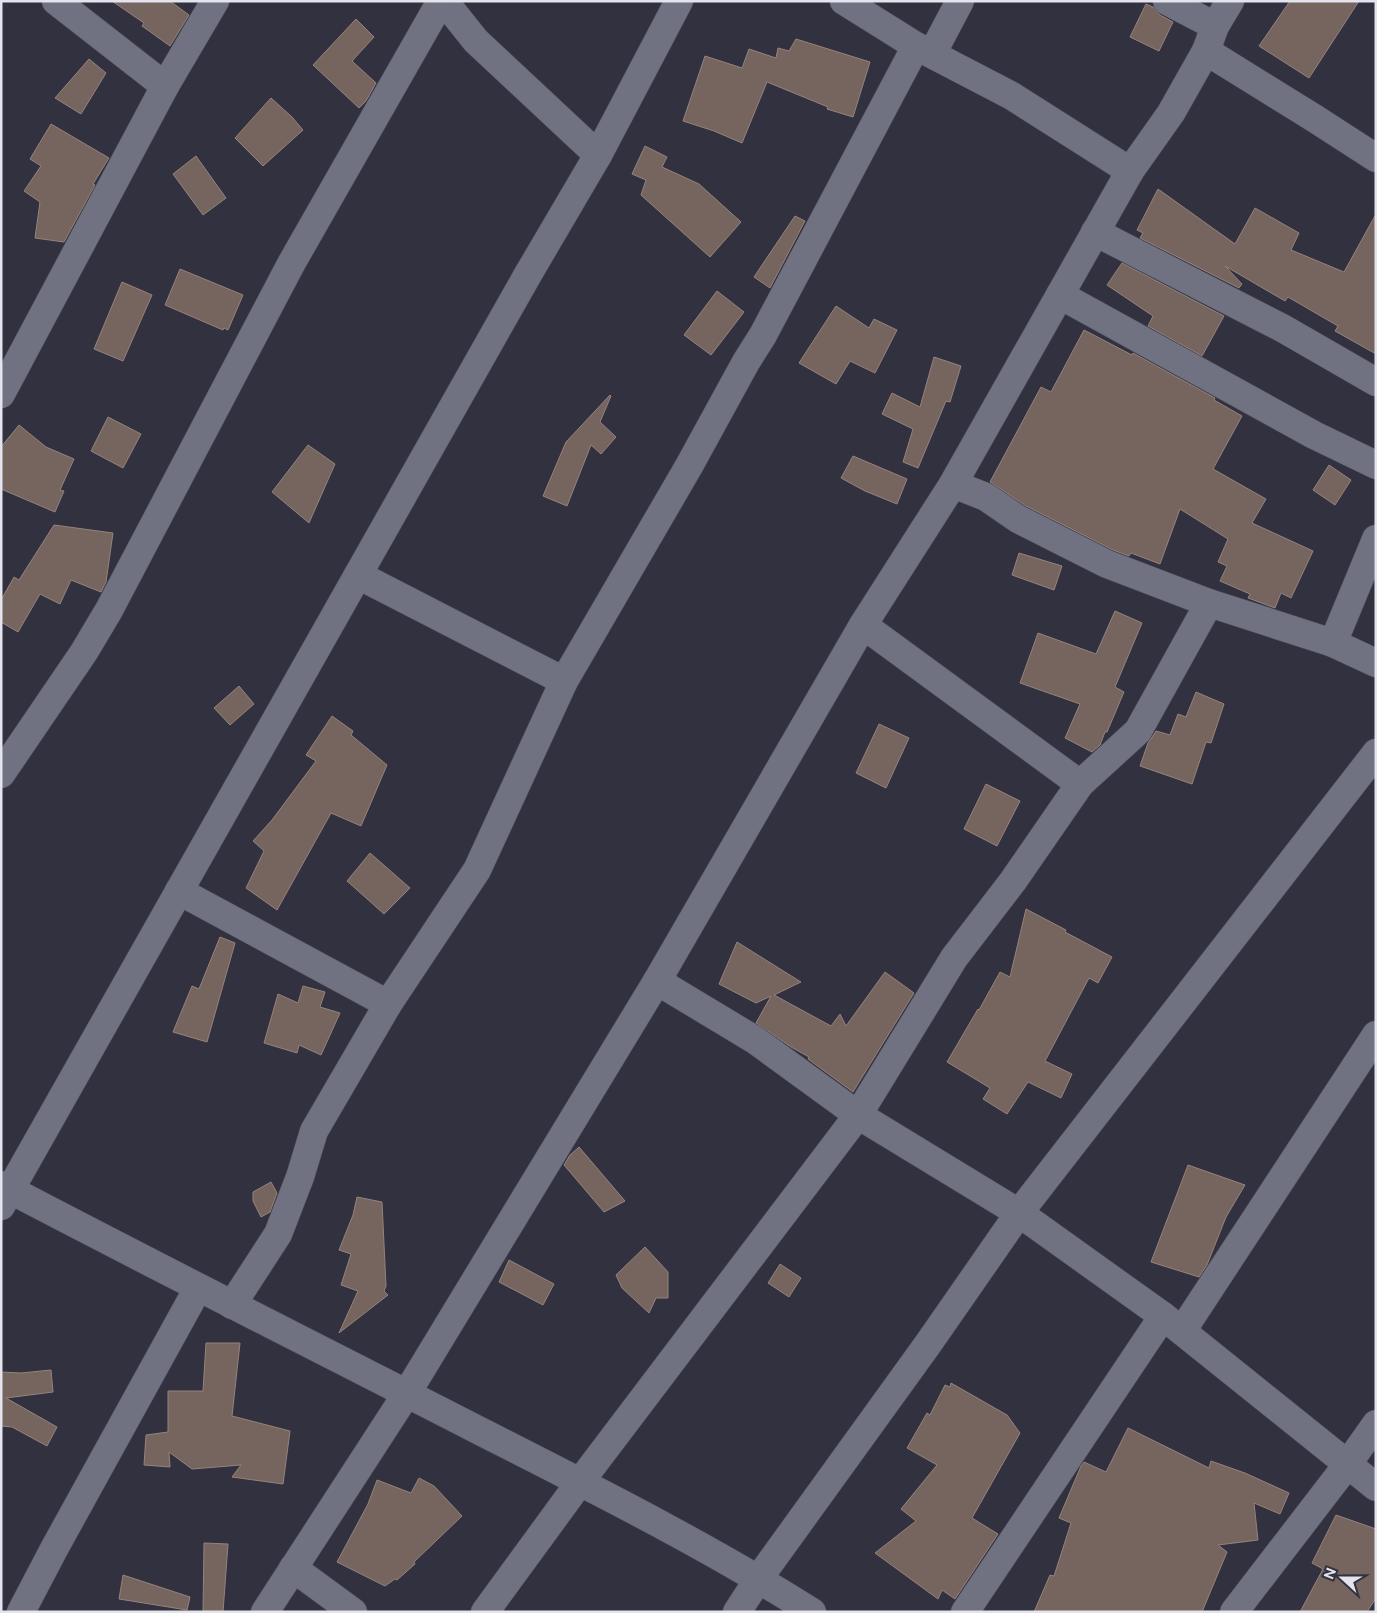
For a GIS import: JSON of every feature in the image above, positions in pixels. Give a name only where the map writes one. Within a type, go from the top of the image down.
[{"type":"street","points":[[56,1],[165,86]]},
{"type":"street","points":[[1,394],[165,86],[215,1]]},
{"type":"street","points":[[1,774],[84,652],[109,610],[291,264],[442,1],[476,41],[598,155]]},
{"type":"street","points":[[679,1],[598,155],[527,276],[179,892],[4,1194],[198,1288],[580,1482],[759,1578],[812,1612]]},
{"type":"street","points":[[844,1],[924,50],[1012,96],[1130,171]]},
{"type":"street","points":[[232,1305],[278,1234],[300,1177],[314,1132],[388,1004],[477,870],[564,681],[684,474],[924,50],[960,1]]},
{"type":"street","points":[[1167,1],[1211,39],[1314,118],[1374,153]]},
{"type":"street","points":[[265,1612],[407,1393],[657,981],[863,625],[952,484],[1130,171],[1171,113],[1230,1]]},
{"type":"street","points":[[1096,232],[1284,329],[1376,382]]},
{"type":"street","points":[[1060,295],[1314,435],[1376,466]]},
{"type":"street","points":[[952,484],[986,497],[1018,518],[1107,564],[1209,603],[1333,642],[1376,663]]},
{"type":"street","points":[[1333,642],[1376,539]]},
{"type":"street","points":[[358,575],[564,681]]},
{"type":"street","points":[[485,1612],[580,1482],[858,1115],[954,958],[1013,881],[1080,784],[1138,731],[1209,603]]},
{"type":"street","points":[[863,625],[1080,784]]},
{"type":"street","points":[[737,1612],[759,1578],[928,1344],[1019,1213],[1376,753]]},
{"type":"street","points":[[179,892],[388,1004]]},
{"type":"street","points":[[657,981],[755,1040],[858,1115],[1019,1213],[1173,1324],[1376,1487]]},
{"type":"street","points":[[965,1612],[1173,1324],[1376,1035]]},
{"type":"street","points":[[21,1612],[198,1288]]},
{"type":"street","points":[[1234,1612],[1347,1465],[1376,1424]]},
{"type":"street","points":[[294,1568],[353,1612]]},
{"type":"building","points":[[112,1],[170,1],[189,15],[170,46],[142,26],[144,23]]},
{"type":"building","points":[[1290,1],[1359,1],[1309,78],[1259,46]]},
{"type":"building","points":[[1146,4],[1173,22],[1159,51],[1130,37]]},
{"type":"building","points":[[356,19],[374,37],[352,61],[376,83],[366,101],[359,108],[313,65]]},
{"type":"building","points":[[796,39],[870,62],[853,117],[827,109],[828,107],[767,82],[742,143],[683,121],[705,56],[742,68],[749,49],[776,58],[778,48],[789,51]]},
{"type":"building","points":[[89,59],[106,73],[81,114],[55,98]]},
{"type":"building","points":[[271,98],[303,130],[263,166],[235,138]]},
{"type":"building","points":[[51,124],[109,158],[93,184],[95,185],[64,242],[35,238],[40,202],[24,191],[41,166],[30,159]]},
{"type":"building","points":[[645,146],[667,157],[662,167],[699,184],[741,222],[710,257],[641,195],[646,180],[632,174]]},
{"type":"building","points":[[196,156],[226,198],[203,215],[173,174]]},
{"type":"building","points":[[1158,189],[1235,244],[1255,208],[1299,233],[1291,250],[1344,272],[1376,214],[1376,354],[1335,331],[1338,326],[1288,297],[1285,301],[1225,266],[1242,284],[1239,288],[1140,238],[1143,233],[1137,230]]},
{"type":"building","points":[[795,216],[805,221],[770,288],[754,277]]},
{"type":"building","points":[[1122,263],[1224,316],[1202,356],[1148,326],[1153,316],[1107,285]]},
{"type":"building","points":[[180,269],[243,295],[228,330],[224,328],[223,330],[165,305]]},
{"type":"building","points":[[122,282],[152,295],[123,361],[94,349]]},
{"type":"building","points":[[717,291],[744,312],[711,355],[684,335]]},
{"type":"building","points":[[836,306],[869,328],[874,319],[897,330],[875,373],[850,361],[836,384],[799,363]]},
{"type":"building","points":[[1084,330],[1132,355],[1133,353],[1215,398],[1214,400],[1242,416],[1213,469],[1266,499],[1252,523],[1313,551],[1291,598],[1281,593],[1275,608],[1248,598],[1250,594],[1220,581],[1227,566],[1218,562],[1228,539],[1180,509],[1160,564],[1131,553],[1129,556],[1113,550],[1026,506],[990,482],[1041,387],[1051,392]]},
{"type":"building","points":[[934,357],[961,366],[950,402],[946,401],[918,468],[903,462],[913,429],[882,414],[892,393],[920,407]]},
{"type":"building","points":[[610,395],[600,422],[616,437],[601,454],[591,445],[567,506],[543,496],[566,442]]},
{"type":"building","points":[[108,417],[141,434],[123,468],[91,451]]},
{"type":"building","points":[[19,425],[46,447],[74,459],[60,490],[64,491],[55,512],[1,489],[1,447]]},
{"type":"building","points":[[308,445],[335,464],[309,523],[272,492]]},
{"type":"building","points":[[853,456],[907,479],[897,504],[865,491],[841,478]]},
{"type":"building","points":[[1329,465],[1351,480],[1335,505],[1313,490]]},
{"type":"building","points":[[54,525],[113,533],[106,582],[101,592],[71,580],[60,604],[40,594],[18,632],[1,622],[1,600],[14,577],[19,580]]},
{"type":"building","points":[[1019,553],[1062,566],[1054,590],[1012,575]]},
{"type":"building","points":[[1115,611],[1142,623],[1115,687],[1124,692],[1107,732],[1105,732],[1100,745],[1092,752],[1065,738],[1080,704],[1020,683],[1038,633],[1096,654]]},
{"type":"building","points":[[239,686],[254,704],[230,725],[214,708]]},
{"type":"building","points":[[1196,692],[1224,704],[1211,743],[1206,742],[1192,784],[1140,766],[1148,743],[1156,731],[1170,735],[1178,714],[1186,717]]},
{"type":"building","points":[[332,716],[353,731],[351,735],[387,765],[361,826],[331,813],[277,910],[246,888],[264,851],[253,841],[272,820],[316,761],[306,755]]},
{"type":"building","points":[[879,724],[909,738],[886,788],[856,773]]},
{"type":"building","points":[[986,784],[1020,801],[997,846],[964,829]]},
{"type":"building","points":[[370,853],[410,888],[384,914],[347,881]]},
{"type":"building","points":[[1026,909],[1112,957],[1098,983],[1089,978],[1045,1061],[1072,1074],[1061,1098],[1028,1082],[1007,1114],[983,1099],[990,1088],[947,1062],[1000,972],[1010,977]]},
{"type":"building","points":[[220,937],[235,943],[207,1042],[173,1032],[192,986],[199,989]]},
{"type":"building","points":[[737,942],[801,982],[774,995],[831,1026],[840,1014],[846,1026],[885,972],[914,993],[853,1092],[808,1059],[809,1057],[756,1023],[771,996],[756,1003],[719,984]]},
{"type":"building","points":[[303,986],[325,992],[320,1007],[340,1013],[321,1055],[299,1045],[297,1053],[264,1043],[278,994],[298,1003]]},
{"type":"building","points":[[579,1147],[625,1201],[604,1212],[564,1165],[570,1155]]},
{"type":"building","points":[[1188,1165],[1245,1185],[1226,1217],[1207,1265],[1199,1277],[1151,1262]]},
{"type":"building","points":[[271,1182],[277,1193],[270,1212],[261,1217],[253,1201],[253,1192]]},
{"type":"building","points":[[357,1197],[382,1202],[386,1286],[384,1291],[388,1295],[339,1333],[358,1291],[341,1285],[351,1254],[339,1250],[353,1215]]},
{"type":"building","points":[[645,1247],[668,1272],[668,1298],[656,1298],[649,1313],[622,1288],[616,1275]]},
{"type":"building","points":[[509,1260],[554,1284],[543,1305],[499,1282]]},
{"type":"building","points":[[780,1264],[801,1278],[789,1297],[768,1283]]},
{"type":"building","points":[[206,1343],[240,1343],[232,1416],[290,1431],[283,1484],[232,1477],[241,1465],[192,1469],[169,1452],[170,1467],[144,1465],[146,1435],[168,1432],[168,1391],[203,1391]]},
{"type":"building","points":[[51,1370],[53,1392],[6,1398],[57,1427],[47,1446],[12,1427],[1,1426],[1,1372],[21,1373]]},
{"type":"building","points":[[951,1383],[1007,1415],[1020,1433],[972,1518],[998,1534],[955,1599],[942,1590],[938,1599],[875,1553],[916,1521],[901,1509],[937,1465],[907,1448],[927,1413],[930,1415],[945,1385],[950,1387]]},
{"type":"building","points":[[1128,1428],[1209,1468],[1211,1461],[1245,1473],[1289,1493],[1280,1514],[1254,1503],[1258,1540],[1218,1545],[1227,1552],[1202,1612],[1034,1612],[1050,1575],[1054,1576],[1071,1523],[1059,1518],[1081,1466],[1084,1462],[1106,1472]]},
{"type":"building","points":[[419,1478],[434,1486],[462,1516],[414,1562],[415,1564],[397,1580],[395,1579],[385,1586],[337,1562],[368,1504],[377,1480],[411,1493]]},
{"type":"building","points":[[1336,1515],[1376,1529],[1376,1598],[1367,1612],[1300,1612],[1323,1569],[1312,1563]]},
{"type":"building","points":[[204,1543],[228,1544],[223,1612],[203,1612]]},
{"type":"building","points":[[123,1575],[190,1597],[187,1610],[119,1599]]}]
